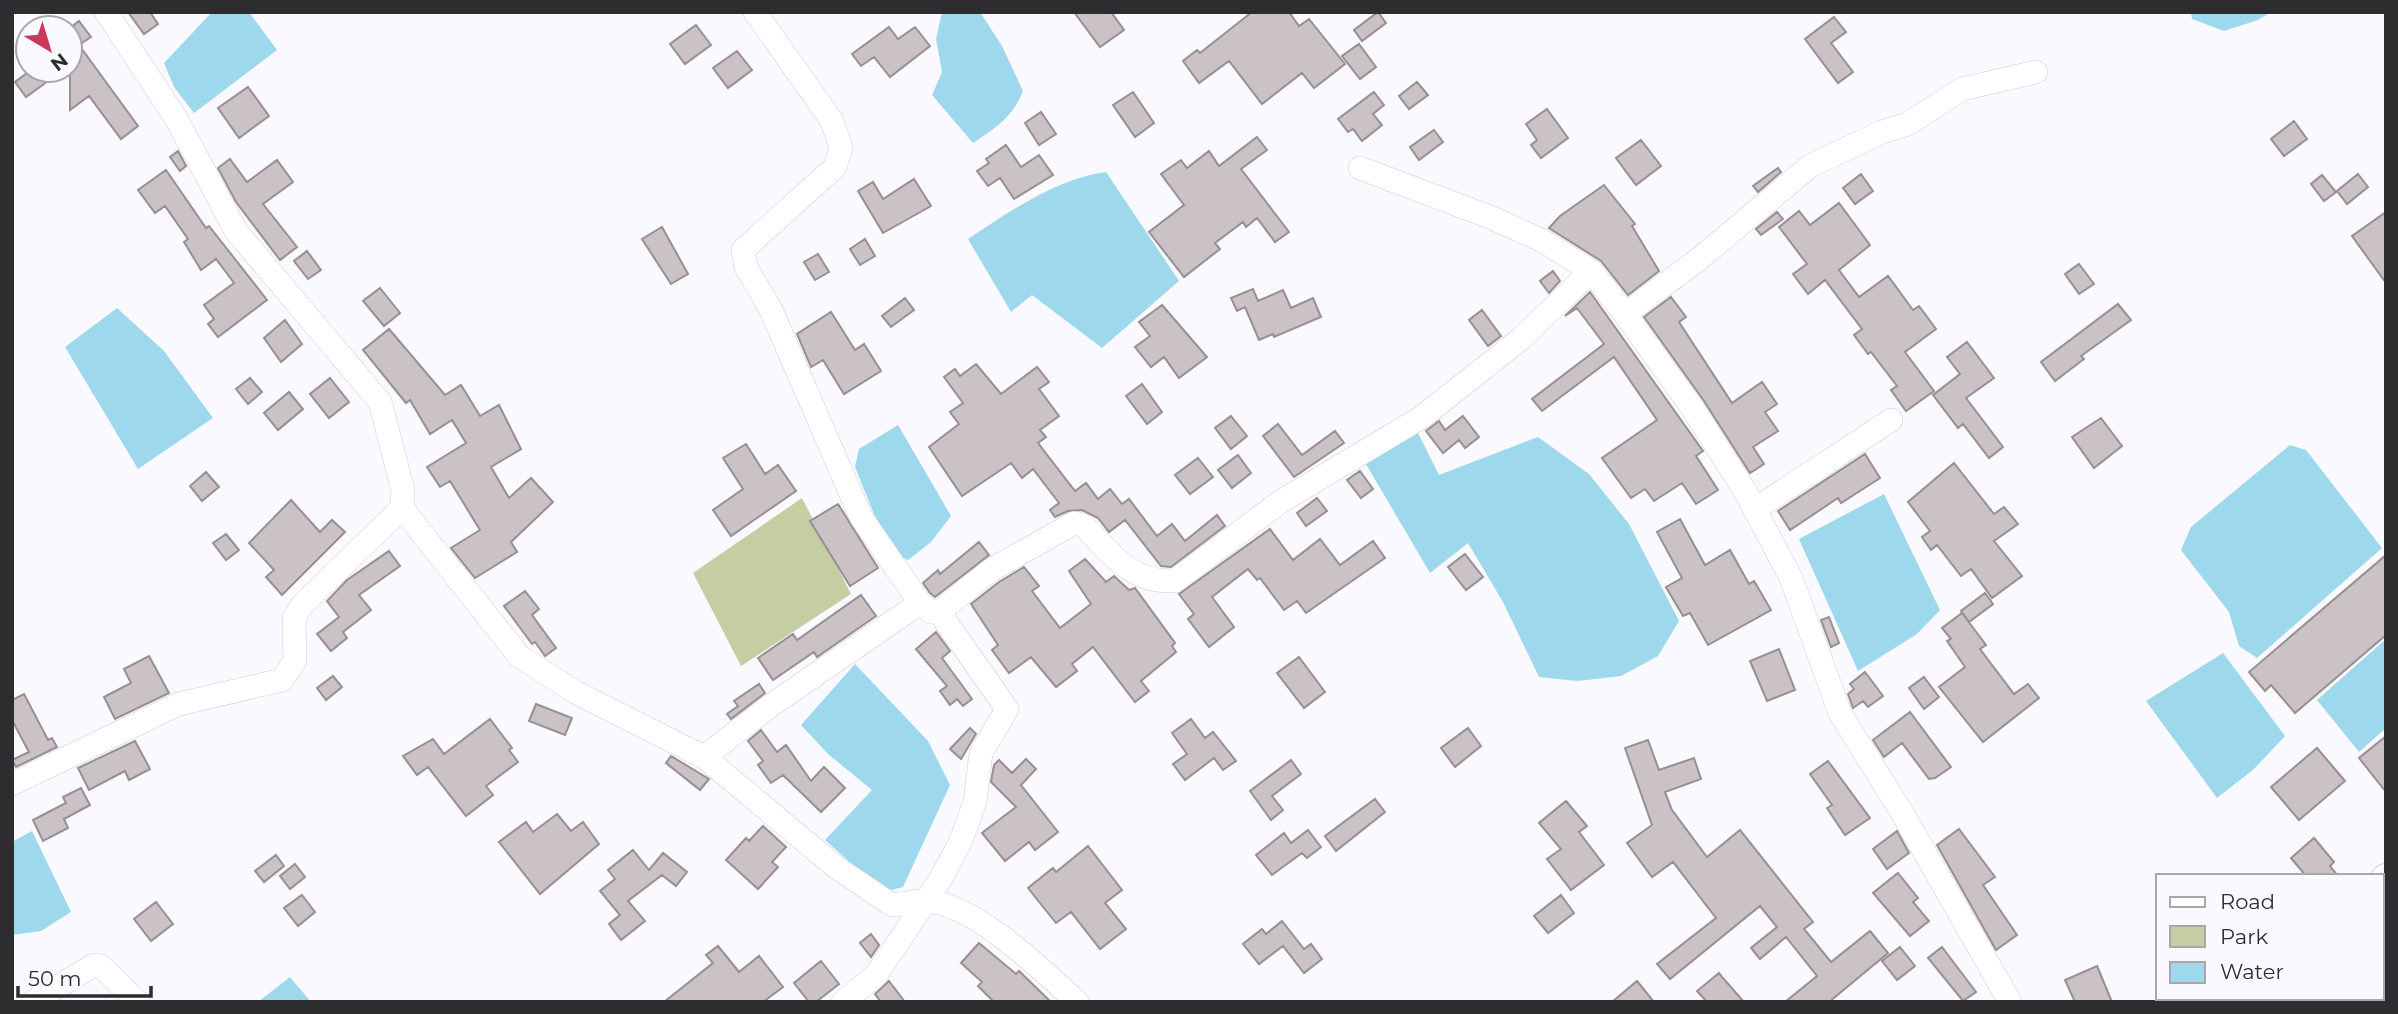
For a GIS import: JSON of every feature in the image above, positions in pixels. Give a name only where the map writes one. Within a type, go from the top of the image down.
[{"type":"street","points":[[106,12],[177,120],[236,230],[380,402],[403,490],[402,508],[519,656],[575,692],[704,757],[837,868],[892,905],[926,901],[960,909],[1031,959],[1077,1002]]},
{"type":"street","points":[[755,12],[832,121],[841,148],[835,167],[743,250],[746,267],[771,310],[860,517],[1007,709],[981,753],[975,802],[960,843],[926,901],[876,975],[843,1002]]},
{"type":"street","points":[[1625,314],[1699,259],[1810,166],[1882,132],[1908,124],[1962,89],[2036,72]]},
{"type":"street","points":[[1360,168],[1490,217],[1543,241],[1591,271],[1625,314],[1693,409],[1754,510],[1791,578],[1840,713],[1904,816],[2010,1002]]},
{"type":"street","points":[[704,757],[770,706],[929,607],[1074,523],[1083,525],[1129,572],[1163,582],[1175,581],[1280,502],[1422,417],[1522,338],[1591,271]]},
{"type":"street","points":[[1754,510],[1891,420]]},
{"type":"street","points":[[12,784],[179,704],[282,680],[295,661],[294,619],[302,605],[402,508]]},
{"type":"street","points":[[33,1002],[94,965],[101,966],[138,1002]]},
{"type":"green space","points":[[802,498],[851,594],[741,666],[693,573]]},
{"type":"water","points":[[212,12],[249,12],[277,50],[194,113],[174,87],[164,63]]},
{"type":"water","points":[[942,12],[980,12],[1002,46],[1023,91],[1009,115],[973,143],[932,95],[942,72],[936,39]]},
{"type":"water","points":[[2191,12],[2271,12],[2258,20],[2224,31],[2192,19]]},
{"type":"water","points":[[1106,172],[1179,281],[1102,348],[1032,295],[1011,312],[968,239],[1017,207],[1051,189],[1069,181]]},
{"type":"water","points":[[117,308],[164,351],[213,418],[138,469],[65,347]]},
{"type":"water","points":[[898,425],[951,516],[931,542],[908,560],[889,551],[855,467],[859,449]]},
{"type":"water","points":[[1415,427],[1439,475],[1538,437],[1589,474],[1629,524],[1679,621],[1658,656],[1621,676],[1577,681],[1539,677],[1503,602],[1468,543],[1430,573],[1363,459]]},
{"type":"water","points":[[2290,445],[2306,450],[2382,548],[2257,658],[2239,646],[2229,612],[2181,550],[2191,527]]},
{"type":"water","points":[[1884,494],[1940,610],[1917,634],[1858,671],[1799,539]]},
{"type":"water","points":[[2386,639],[2386,728],[2359,752],[2317,700]]},
{"type":"water","points":[[2223,653],[2285,736],[2254,769],[2217,798],[2146,701]]},
{"type":"water","points":[[855,664],[928,741],[950,785],[903,887],[883,892],[825,840],[872,790],[828,754],[801,725]]},
{"type":"water","points":[[32,831],[71,912],[41,931],[12,935],[12,842]]},
{"type":"water","points":[[290,977],[311,1002],[258,1002]]},
{"type":"building","points":[[128,12],[150,12],[158,24],[144,34]]},
{"type":"building","points":[[1074,12],[1111,12],[1124,30],[1100,47]]},
{"type":"building","points":[[1252,12],[1289,12],[1299,26],[1309,19],[1345,64],[1314,88],[1302,73],[1262,104],[1229,61],[1199,83],[1183,61],[1197,50],[1200,53]]},
{"type":"building","points":[[1378,12],[1386,23],[1362,41],[1354,30]]},
{"type":"building","points":[[1834,17],[1846,32],[1831,43],[1853,72],[1838,83],[1805,39]]},
{"type":"building","points":[[696,25],[711,45],[685,64],[670,44]]},
{"type":"building","points":[[889,27],[898,39],[915,27],[930,46],[890,77],[874,57],[861,66],[852,54]]},
{"type":"building","points":[[84,28],[91,37],[84,42]]},
{"type":"building","points":[[1359,44],[1376,67],[1360,79],[1342,56]]},
{"type":"building","points":[[737,51],[752,70],[728,88],[713,68]]},
{"type":"building","points":[[84,52],[138,126],[121,139],[89,96],[70,110],[70,84],[84,84]]},
{"type":"building","points":[[1417,82],[1428,95],[1409,109],[1399,96]]},
{"type":"building","points":[[16,84],[44,84],[26,97]]},
{"type":"building","points":[[248,87],[269,116],[239,138],[218,108]]},
{"type":"building","points":[[1133,92],[1154,123],[1135,137],[1113,105]]},
{"type":"building","points":[[1374,92],[1384,105],[1373,114],[1382,125],[1362,141],[1353,129],[1348,132],[1338,119]]},
{"type":"building","points":[[1547,109],[1568,138],[1541,158],[1531,145],[1537,140],[1526,124]]},
{"type":"building","points":[[1041,112],[1056,134],[1039,145],[1025,123]]},
{"type":"building","points":[[2294,121],[2307,139],[2284,156],[2271,139]]},
{"type":"building","points":[[1434,130],[1443,142],[1419,160],[1410,147]]},
{"type":"building","points":[[1257,137],[1267,150],[1241,169],[1289,232],[1275,242],[1257,218],[1246,227],[1243,222],[1215,243],[1220,249],[1184,277],[1149,232],[1184,205],[1161,174],[1181,160],[1187,168],[1209,151],[1219,166]]},
{"type":"building","points":[[1641,140],[1661,166],[1636,185],[1616,158]]},
{"type":"building","points":[[1006,145],[1021,167],[1039,155],[1053,175],[1014,199],[1000,178],[988,186],[977,171],[989,163],[986,159]]},
{"type":"building","points":[[178,151],[186,166],[180,171],[170,157]]},
{"type":"building","points":[[230,159],[247,182],[277,160],[293,182],[263,204],[297,247],[280,260],[236,202],[218,168]]},
{"type":"building","points":[[1778,168],[1781,172],[1758,192],[1753,186]]},
{"type":"building","points":[[166,170],[206,228],[209,226],[267,300],[218,337],[208,324],[214,319],[204,305],[234,283],[216,259],[201,270],[184,242],[188,239],[165,206],[155,213],[138,190]]},
{"type":"building","points":[[1861,174],[1873,191],[1855,204],[1843,188]]},
{"type":"building","points":[[2358,174],[2368,187],[2347,204],[2337,191]]},
{"type":"building","points":[[2322,175],[2336,192],[2324,201],[2311,184]]},
{"type":"building","points":[[914,179],[931,206],[883,233],[858,191],[873,182],[883,199]]},
{"type":"building","points":[[1604,185],[1635,224],[1632,226],[1659,271],[1628,295],[1601,261],[1549,228],[1560,216]]},
{"type":"building","points":[[1839,203],[1870,245],[1839,270],[1859,297],[1888,276],[1913,310],[1919,306],[1936,329],[1905,352],[1934,391],[1906,411],[1891,390],[1897,386],[1854,335],[1862,329],[1825,280],[1808,294],[1793,274],[1807,264],[1779,227],[1799,211],[1810,225]]},
{"type":"building","points":[[1777,212],[1783,219],[1761,235],[1756,229]]},
{"type":"building","points":[[2386,212],[2386,283],[2352,236]]},
{"type":"building","points":[[662,227],[688,274],[671,284],[642,239]]},
{"type":"building","points":[[865,239],[875,256],[860,265],[850,249]]},
{"type":"building","points":[[307,251],[321,270],[308,279],[294,261]]},
{"type":"building","points":[[818,254],[829,272],[815,280],[804,262]]},
{"type":"building","points":[[2079,264],[2094,284],[2079,294],[2065,274]]},
{"type":"building","points":[[1553,271],[1560,281],[1549,293],[1540,281]]},
{"type":"building","points":[[380,288],[400,313],[384,326],[363,301]]},
{"type":"building","points":[[1253,289],[1258,301],[1283,290],[1291,308],[1313,298],[1321,317],[1274,337],[1273,334],[1259,340],[1245,307],[1237,311],[1231,298]]},
{"type":"building","points":[[1590,292],[1703,451],[1696,456],[1718,490],[1696,504],[1682,483],[1654,501],[1645,489],[1631,498],[1602,458],[1657,420],[1614,357],[1542,411],[1532,399],[1604,344],[1577,308],[1565,316]]},
{"type":"building","points":[[1671,297],[1686,317],[1679,322],[1732,403],[1762,382],[1777,404],[1765,412],[1778,431],[1753,447],[1764,464],[1750,473],[1704,401],[1644,317]]},
{"type":"building","points":[[905,298],[914,310],[891,327],[882,316]]},
{"type":"building","points":[[2118,304],[2131,320],[2081,356],[2084,359],[2055,381],[2041,362]]},
{"type":"building","points":[[1162,305],[1207,357],[1179,378],[1164,357],[1151,367],[1135,347],[1150,336],[1139,322]]},
{"type":"building","points":[[1482,310],[1501,336],[1488,346],[1469,320]]},
{"type":"building","points":[[831,312],[855,350],[864,344],[881,371],[844,394],[823,360],[811,367],[797,334]]},
{"type":"building","points":[[285,320],[302,344],[281,362],[264,338]]},
{"type":"building","points":[[389,329],[445,395],[461,385],[480,416],[499,405],[521,449],[491,467],[509,498],[531,478],[553,502],[511,542],[517,552],[475,578],[451,548],[480,530],[450,481],[440,487],[427,467],[466,443],[452,420],[430,434],[410,400],[406,403],[363,350]]},
{"type":"building","points":[[1967,342],[1994,378],[1966,398],[2003,447],[1989,458],[1963,424],[1958,428],[1933,395],[1960,374],[1947,357]]},
{"type":"building","points":[[976,364],[1001,394],[1037,367],[1049,382],[1039,389],[1059,416],[1040,430],[1046,437],[1038,443],[1075,491],[1086,483],[1098,499],[1110,489],[1122,504],[1129,499],[1157,536],[1172,524],[1185,541],[1217,515],[1225,526],[1171,567],[1161,566],[1125,520],[1109,532],[1098,518],[1082,510],[1068,511],[1055,517],[1050,510],[1059,503],[1033,469],[1022,478],[1011,463],[962,496],[929,447],[959,424],[950,412],[963,403],[944,377],[955,369],[960,376]]},
{"type":"building","points":[[250,378],[262,392],[248,404],[236,389]]},
{"type":"building","points":[[330,378],[349,402],[329,418],[310,394]]},
{"type":"building","points":[[1142,384],[1162,412],[1147,424],[1126,396]]},
{"type":"building","points":[[289,392],[303,409],[278,430],[264,413]]},
{"type":"building","points":[[1231,416],[1247,436],[1231,449],[1215,428]]},
{"type":"building","points":[[1463,416],[1479,437],[1465,448],[1459,440],[1443,453],[1426,431],[1439,421],[1445,430]]},
{"type":"building","points":[[2101,418],[2122,446],[2094,468],[2072,437]]},
{"type":"building","points":[[1278,424],[1302,455],[1335,431],[1344,443],[1294,477],[1263,436]]},
{"type":"building","points":[[746,444],[765,474],[778,465],[796,491],[731,536],[713,510],[743,489],[723,458]]},
{"type":"building","points":[[1865,454],[1880,478],[1841,503],[1838,498],[1790,530],[1778,511]]},
{"type":"building","points":[[1238,455],[1251,473],[1232,488],[1218,470]]},
{"type":"building","points":[[1198,458],[1213,477],[1190,494],[1175,475]]},
{"type":"building","points":[[1954,463],[1994,514],[2004,507],[2018,524],[1994,541],[2022,576],[1992,598],[1971,569],[1961,576],[1937,545],[1931,550],[1922,537],[1930,531],[1908,502]]},
{"type":"building","points":[[1360,471],[1373,489],[1361,498],[1347,480]]},
{"type":"building","points":[[206,472],[219,487],[202,501],[190,486]]},
{"type":"building","points":[[1317,498],[1327,511],[1306,526],[1297,513]]},
{"type":"building","points":[[291,500],[320,532],[332,520],[345,532],[282,595],[266,577],[274,570],[249,543]]},
{"type":"building","points":[[838,504],[878,568],[850,586],[810,521]]},
{"type":"building","points":[[1680,519],[1705,565],[1730,550],[1749,584],[1754,581],[1771,610],[1708,645],[1690,613],[1683,616],[1666,587],[1682,578],[1657,532]]},
{"type":"building","points":[[1270,529],[1293,560],[1320,539],[1340,565],[1373,541],[1385,558],[1306,613],[1297,601],[1284,610],[1260,578],[1257,580],[1248,569],[1212,597],[1234,627],[1209,647],[1188,619],[1194,614],[1179,594]]},
{"type":"building","points":[[226,534],[239,550],[226,560],[213,543]]},
{"type":"building","points":[[979,542],[989,555],[935,597],[930,593],[923,583],[938,570],[940,574]]},
{"type":"building","points":[[389,551],[400,566],[359,595],[371,610],[343,632],[347,638],[331,651],[317,634],[339,617],[327,601],[347,580]]},
{"type":"building","points":[[1465,554],[1483,577],[1466,590],[1448,567]]},
{"type":"building","points":[[2386,555],[2386,635],[2295,713],[2271,685],[2265,691],[2249,672]]},
{"type":"building","points":[[1085,559],[1106,582],[1114,576],[1129,590],[1135,588],[1175,643],[1172,646],[1176,652],[1141,681],[1149,691],[1135,702],[1093,647],[1072,664],[1077,671],[1056,687],[1031,657],[1009,673],[992,650],[998,645],[971,604],[1024,567],[1039,586],[1032,591],[1060,628],[1091,604],[1069,571]]},
{"type":"building","points":[[525,591],[539,609],[532,615],[556,648],[545,656],[535,642],[532,644],[504,606]]},
{"type":"building","points":[[1985,593],[1993,604],[1969,622],[1961,611]]},
{"type":"building","points":[[861,595],[876,616],[817,657],[814,652],[773,680],[758,658],[793,634],[797,640]]},
{"type":"building","points":[[1962,613],[1986,645],[1980,649],[2014,694],[2028,684],[2039,698],[1983,742],[1939,687],[1965,667],[1947,641],[1951,639],[1942,628]]},
{"type":"building","points":[[1829,617],[1839,643],[1831,647],[1821,620]]},
{"type":"building","points":[[936,632],[950,651],[942,658],[972,699],[963,706],[957,699],[950,705],[940,691],[947,686],[916,649]]},
{"type":"building","points":[[1779,649],[1795,690],[1767,701],[1750,661]]},
{"type":"building","points":[[149,656],[169,693],[115,719],[104,697],[131,683],[124,669]]},
{"type":"building","points":[[1299,657],[1325,692],[1304,708],[1277,673]]},
{"type":"building","points":[[1865,672],[1883,696],[1868,707],[1863,701],[1853,708],[1848,694],[1854,689],[1850,684]]},
{"type":"building","points":[[333,676],[342,687],[326,700],[317,688]]},
{"type":"building","points":[[1924,677],[1939,697],[1924,709],[1909,688]]},
{"type":"building","points":[[759,684],[765,693],[731,719],[727,714],[738,706],[734,701]]},
{"type":"building","points":[[24,694],[48,740],[52,738],[57,747],[16,767],[12,760],[29,752],[12,720],[12,700]]},
{"type":"building","points":[[536,704],[572,718],[565,735],[529,721]]},
{"type":"building","points":[[1910,712],[1951,767],[1935,778],[1929,779],[1902,743],[1884,757],[1873,740]]},
{"type":"building","points":[[490,719],[512,748],[509,750],[518,762],[486,786],[493,795],[466,816],[428,767],[417,775],[403,756],[433,739],[444,754]]},
{"type":"building","points":[[1191,719],[1205,738],[1213,732],[1236,761],[1223,770],[1214,758],[1185,780],[1173,764],[1187,754],[1172,733]]},
{"type":"building","points":[[970,728],[976,734],[961,759],[950,749]]},
{"type":"building","points":[[1468,728],[1481,746],[1455,767],[1441,748]]},
{"type":"building","points":[[761,730],[777,752],[786,745],[811,781],[824,767],[845,788],[821,812],[783,775],[771,783],[758,765],[763,761],[748,741]]},
{"type":"building","points":[[2386,736],[2386,792],[2359,758]]},
{"type":"building","points":[[1648,740],[1659,770],[1694,758],[1701,779],[1665,792],[1672,810],[1707,857],[1740,830],[1813,922],[1804,929],[1831,962],[1870,931],[1888,953],[1829,1002],[1785,1002],[1817,976],[1786,937],[1760,959],[1751,948],[1777,927],[1760,906],[1670,979],[1657,964],[1716,918],[1673,862],[1652,877],[1627,843],[1652,825],[1625,748]]},
{"type":"building","points":[[135,741],[150,769],[129,780],[125,771],[89,790],[78,768]]},
{"type":"building","points":[[2317,748],[2345,781],[2299,820],[2271,787]]},
{"type":"building","points":[[671,756],[709,779],[700,790],[666,763]]},
{"type":"building","points":[[1026,759],[1036,769],[1021,785],[1058,832],[1035,850],[1029,842],[1005,861],[982,833],[1016,807],[991,782],[994,765],[999,760],[1012,773]]},
{"type":"building","points":[[1291,760],[1301,774],[1272,796],[1283,810],[1271,820],[1250,791]]},
{"type":"building","points":[[1828,761],[1870,818],[1845,835],[1827,808],[1832,805],[1810,774]]},
{"type":"building","points":[[81,788],[90,805],[64,819],[68,828],[43,841],[33,820],[66,803],[63,797]]},
{"type":"building","points":[[1375,799],[1385,812],[1336,851],[1325,836]]},
{"type":"building","points":[[1566,801],[1587,826],[1579,832],[1604,865],[1571,890],[1547,859],[1561,849],[1539,823]]},
{"type":"building","points":[[557,814],[571,831],[583,822],[599,844],[540,894],[499,842],[526,822],[533,832]]},
{"type":"building","points":[[763,826],[786,847],[772,862],[778,867],[758,889],[726,860],[746,838],[749,841]]},
{"type":"building","points":[[1959,829],[1995,877],[1983,885],[2017,935],[1996,950],[1937,845]]},
{"type":"building","points":[[1308,830],[1321,847],[1307,858],[1302,853],[1272,875],[1256,855],[1284,833],[1291,843]]},
{"type":"building","points":[[1897,831],[1909,853],[1887,869],[1873,849]]},
{"type":"building","points":[[2314,838],[2334,862],[2330,866],[2336,874],[2304,874],[2291,858]]},
{"type":"building","points":[[1088,846],[1122,890],[1105,903],[1126,929],[1100,949],[1071,912],[1056,923],[1028,888],[1053,868],[1056,872]]},
{"type":"building","points":[[633,850],[649,870],[663,853],[687,872],[676,886],[662,875],[628,901],[645,921],[621,940],[609,924],[620,915],[600,891],[615,879],[608,870]]},
{"type":"building","points":[[276,855],[284,866],[264,882],[255,871]]},
{"type":"building","points":[[295,864],[305,877],[290,889],[280,876]]},
{"type":"building","points":[[1898,873],[1918,898],[1913,902],[1929,921],[1910,936],[1873,893]]},
{"type":"building","points":[[302,895],[315,912],[298,926],[284,908]]},
{"type":"building","points":[[1561,895],[1574,913],[1548,933],[1534,916]]},
{"type":"building","points":[[156,902],[173,924],[151,941],[134,919]]},
{"type":"building","points":[[1282,921],[1304,949],[1311,944],[1322,959],[1304,973],[1283,946],[1259,964],[1243,944],[1262,929],[1266,934]]},
{"type":"building","points":[[871,934],[879,945],[871,957],[860,943]]},
{"type":"building","points":[[979,943],[1016,974],[1019,971],[1051,1002],[994,1002],[978,986],[982,982],[961,963]]},
{"type":"building","points":[[718,946],[739,972],[759,956],[783,987],[763,1002],[664,1002],[713,963],[706,955]]},
{"type":"building","points":[[1900,947],[1915,966],[1897,980],[1882,961]]},
{"type":"building","points":[[1942,947],[1976,992],[1963,1001],[1928,958]]},
{"type":"building","points":[[821,961],[839,984],[816,1002],[809,1002],[794,983]]},
{"type":"building","points":[[2097,966],[2112,1002],[2075,1002],[2065,980]]},
{"type":"building","points":[[1719,973],[1744,1002],[1707,1002],[1697,991]]},
{"type":"building","points":[[889,981],[905,1002],[881,1002],[875,994]]},
{"type":"building","points":[[1637,981],[1654,1002],[1612,1002]]}]
